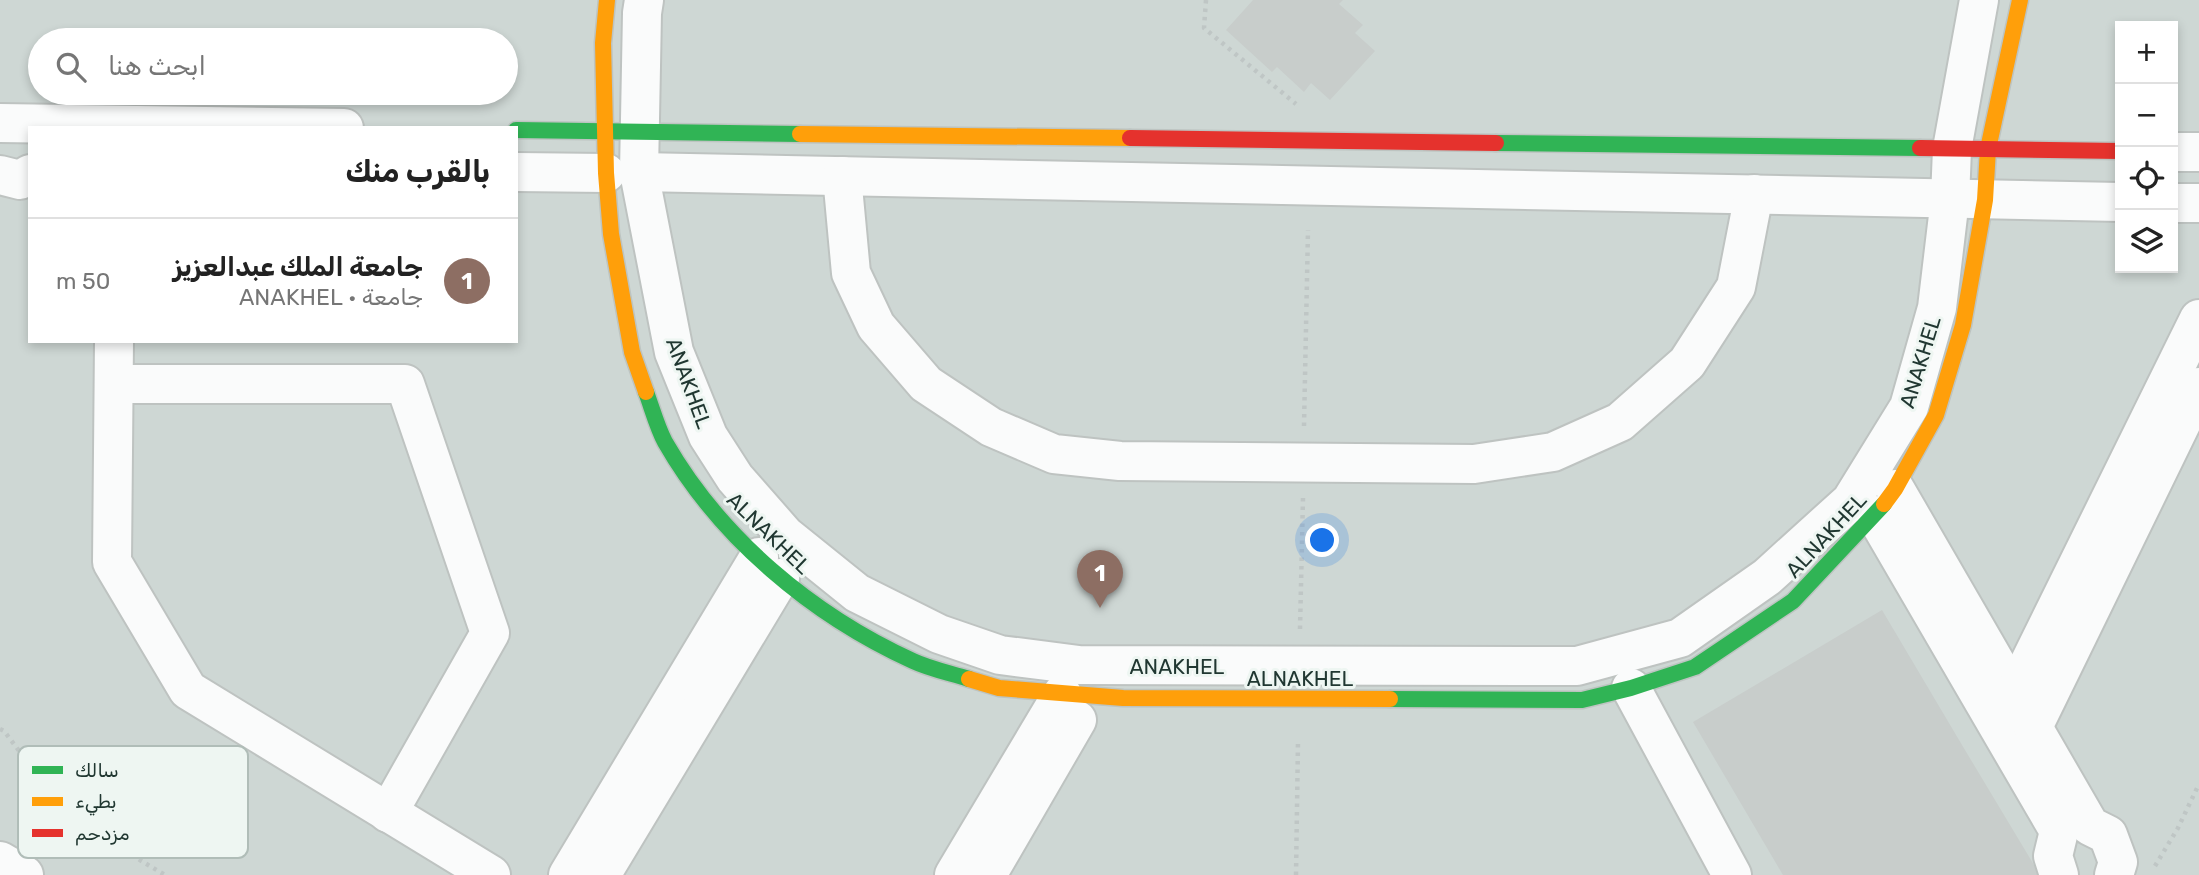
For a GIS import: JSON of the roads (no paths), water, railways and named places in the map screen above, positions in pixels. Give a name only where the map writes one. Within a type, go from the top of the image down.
[{"type":"street","points":[[607,0],[603,43],[622,133]]},
{"type":"street","name":"ANAKHEL","points":[[644,0],[622,133],[622,172],[674,352],[708,436],[735,478],[785,535],[857,593],[939,634],[1000,655],[1079,665],[1577,666],[1680,638],[1767,577],[1851,501],[1909,407],[1968,199],[1979,0]]},
{"type":"street","points":[[1970,149],[2020,0]]},
{"type":"street","points":[[0,123],[206,126]]},
{"type":"street","points":[[518,131],[2115,151]]},
{"type":"street","points":[[2178,152],[2199,152]]},
{"type":"street","points":[[518,172],[2115,202]]},
{"type":"street","name":"ALNAKHEL","points":[[622,172],[611,234],[632,352],[664,440],[714,513],[770,568],[855,631],[915,662],[999,688],[1123,698],[1582,700],[1631,688],[1695,667],[1793,601],[1885,502],[1936,415],[1963,325],[1968,199]]},
{"type":"street","points":[[0,175],[20,180],[28,175]]},
{"type":"street","points":[[842,176],[851,273],[876,326],[926,384],[991,427],[1054,454],[1120,461],[1474,464],[1553,452],[1620,422],[1687,363],[1736,287],[1754,194]]},
{"type":"street","points":[[2178,203],[2199,203]]},
{"type":"street","points":[[2014,694],[2199,319]]},
{"type":"street","points":[[114,343],[112,562],[188,690],[491,875]]},
{"type":"street","points":[[114,384],[405,384],[490,633],[388,813]]},
{"type":"street","points":[[2033,727],[2199,387]]},
{"type":"street","points":[[1885,502],[2014,694],[2090,826],[2108,835],[2118,862],[2114,875]]},
{"type":"street","points":[[1885,502],[2059,831],[2053,856],[2059,875]]},
{"type":"street","points":[[568,875],[770,568]]},
{"type":"street","points":[[601,875],[770,568]]},
{"type":"street","points":[[1631,688],[1732,875]]},
{"type":"street","points":[[954,875],[1077,695]]},
{"type":"street","points":[[987,875],[1077,695]]},
{"type":"street","points":[[0,861],[24,875]]},
{"type":"place","name":"جامعة الملك عبدالعزيز","points":[[1100,608]]}]
